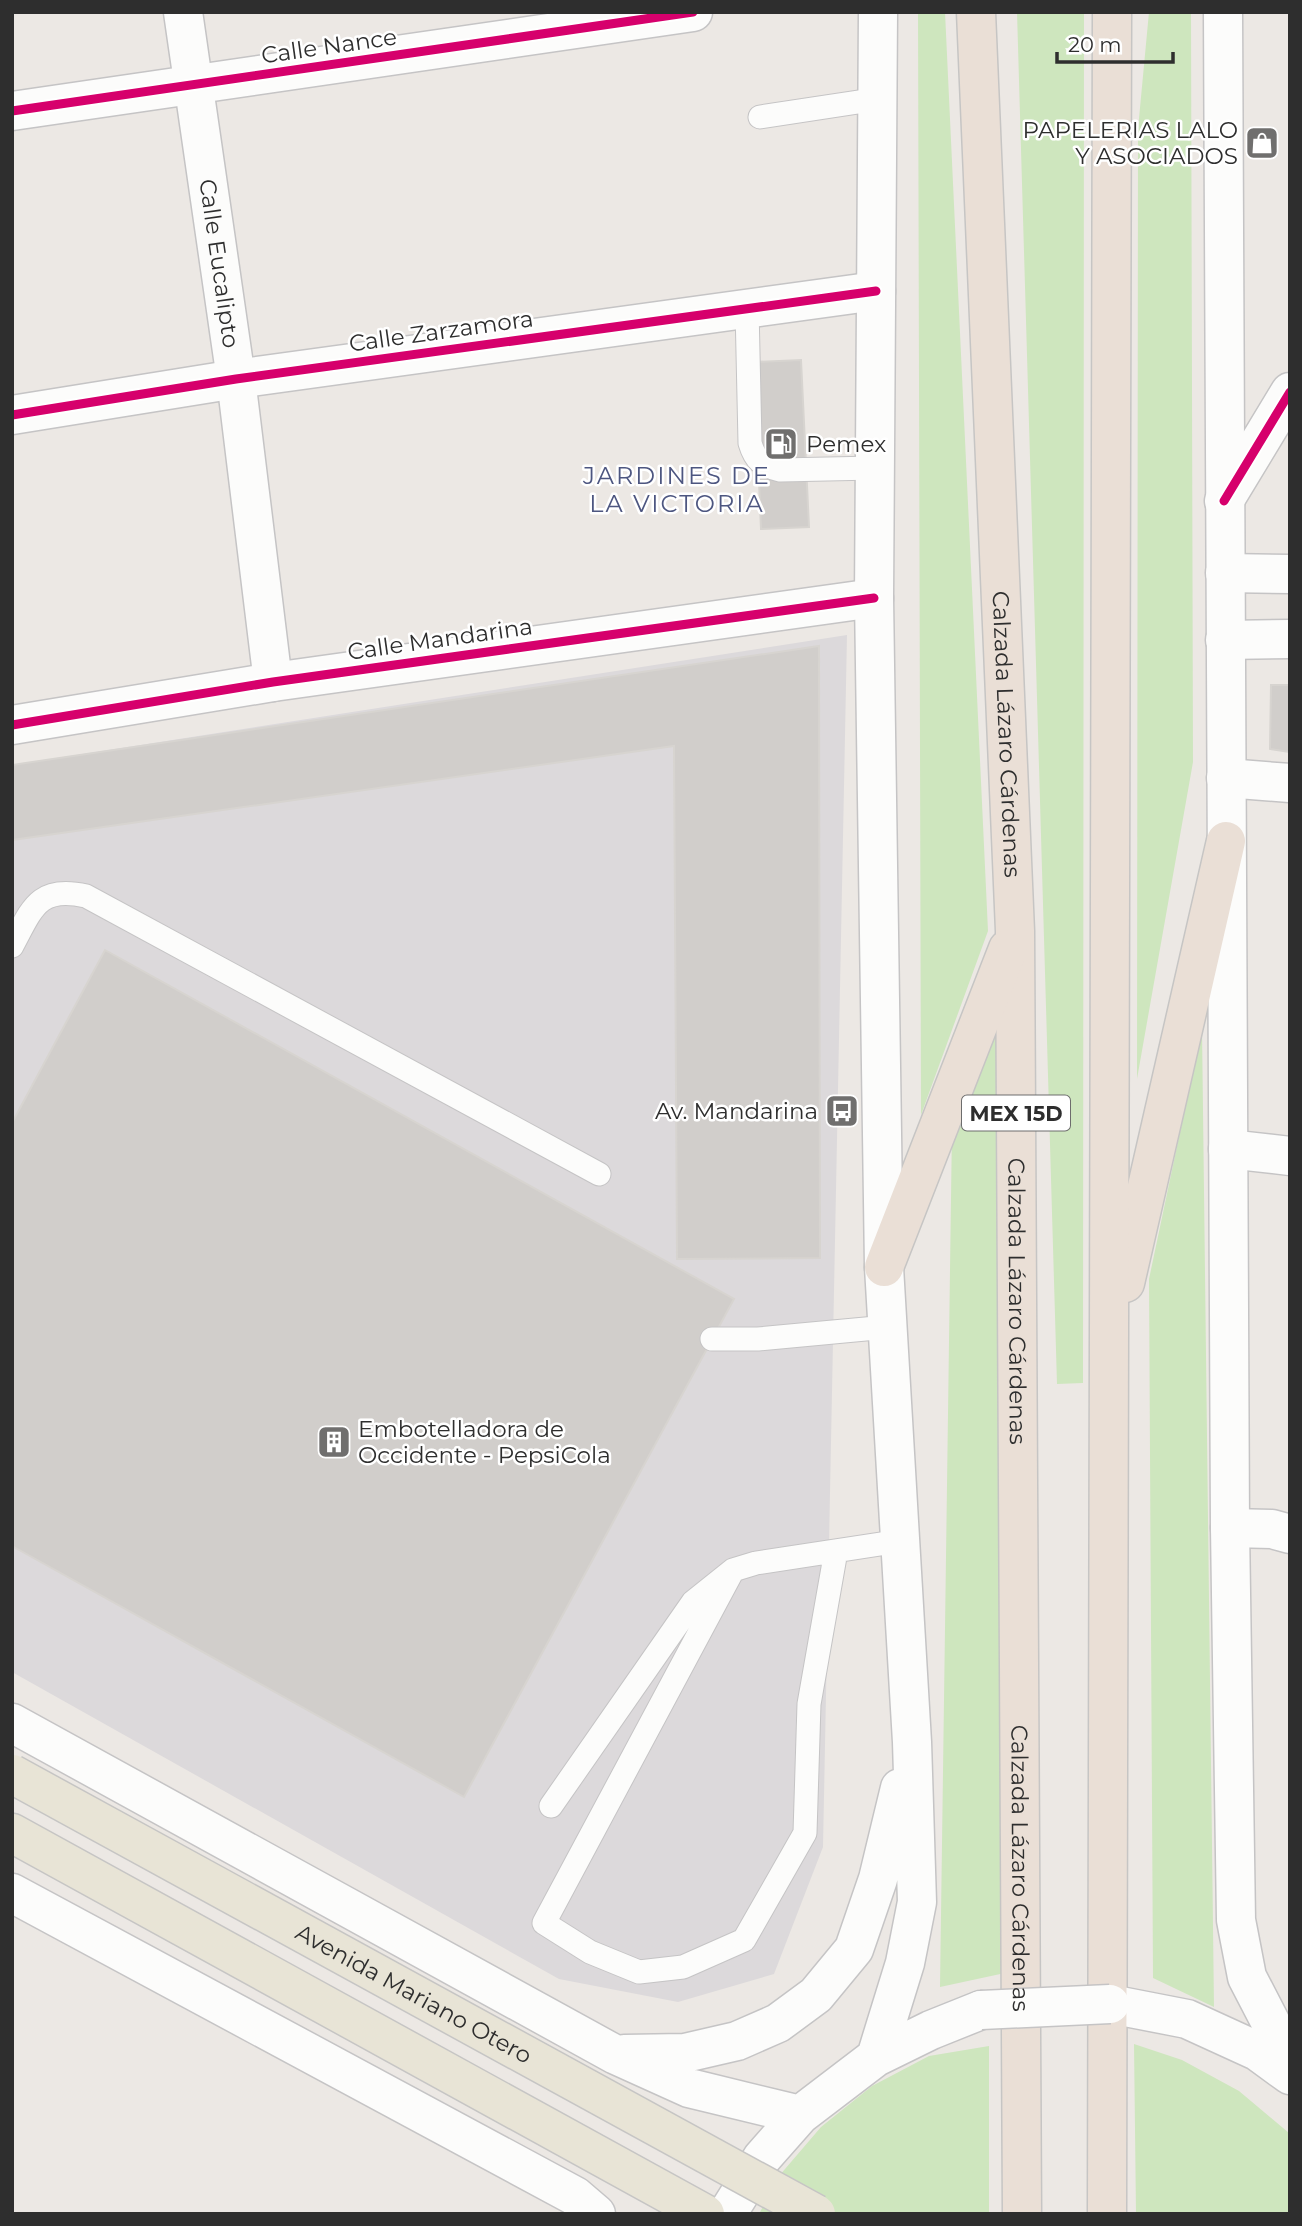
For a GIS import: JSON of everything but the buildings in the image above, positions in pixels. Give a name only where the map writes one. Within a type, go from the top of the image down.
[{"type":"highway","name":"Calzada Lázaro Cárdenas","points":[[976,12],[1015,931],[1022,2214]]},
{"type":"highway","points":[[1107,2214],[1112,12]]},
{"type":"highway","points":[[1110,1349],[1226,841]]},
{"type":"highway","points":[[884,1267],[1015,931]]},
{"type":"main road","name":"Calle Eucalipto","points":[[183,12],[236,379],[273,682]]},
{"type":"main road","name":"Calle Nance","points":[[12,111],[693,12]]},
{"type":"main road","points":[[876,2057],[905,1963],[917,1902],[912,1742],[884,1267],[874,598],[878,12]]},
{"type":"main road","points":[[1223,12],[1230,1528],[1236,1920],[1247,1977],[1290,2060]]},
{"type":"main road","name":"Calle Zarzamora","points":[[12,415],[236,379],[876,291]]},
{"type":"main road","points":[[1224,502],[1290,393]]},
{"type":"main road","points":[[1224,573],[1290,574]]},
{"type":"main road","name":"Calle Mandarina","points":[[12,725],[273,682],[874,598]]},
{"type":"main road","points":[[1225,640],[1290,639]]},
{"type":"main road","points":[[1226,778],[1290,783]]},
{"type":"main road","points":[[1228,1149],[1290,1156]]},
{"type":"main road","points":[[1230,1528],[1272,1529],[1290,1534]]},
{"type":"main road","name":"Avenida Mariano Otero","points":[[12,1723],[616,2054],[689,2088],[800,2115]]},
{"type":"main road","points":[[616,2054],[685,2053],[737,2041],[778,2023],[816,1995],[854,1949],[878,1879],[912,1742]]},
{"type":"main road","name":"Avenida Mariano Otero","points":[[12,1774],[817,2214]]},
{"type":"main road","points":[[12,1833],[705,2214]]},
{"type":"main road","points":[[12,1893],[580,2208]]},
{"type":"main road","points":[[727,2214],[762,2158],[800,2115],[876,2057],[931,2030],[981,2010],[1110,2004],[1187,2019],[1257,2051],[1290,2075]]},
{"type":"lane","points":[[760,117],[878,99]]},
{"type":"lane","points":[[747,308],[750,443],[754,457],[765,467],[780,470],[875,468]]},
{"type":"lane","points":[[12,946],[31,911],[46,897],[65,891],[86,896],[600,1174]]},
{"type":"lane","points":[[712,1339],[758,1339],[887,1327]]},
{"type":"lane","points":[[551,1806],[693,1602],[733,1570],[756,1563],[900,1541]]},
{"type":"lane","points":[[733,1570],[544,1923],[590,1952],[639,1972],[683,1966],[744,1940],[805,1833],[809,1704],[836,1551]]},
{"type":"shaded area","points":[[847,635],[823,1847],[774,1974],[678,2002],[559,1979],[12,1672],[12,765]]},
{"type":"green space","points":[[918,12],[945,12],[988,931],[921,1115]]},
{"type":"green space","points":[[1017,12],[1084,12],[1083,1383],[1057,1384]]},
{"type":"green space","points":[[1149,12],[1191,12],[1193,762],[1137,1079],[1138,129]]},
{"type":"green space","points":[[996,1008],[1005,1973],[940,1987],[952,1127]]},
{"type":"green space","points":[[1202,1028],[1214,2007],[1153,1978],[1149,1279]]},
{"type":"green space","points":[[1134,2044],[1182,2060],[1239,2091],[1289,2133],[1290,2214],[1136,2214]]},
{"type":"green space","points":[[989,2046],[989,2214],[759,2214],[779,2176],[821,2127],[872,2086],[929,2056]]},
{"type":"cycle path","points":[[12,111],[693,12]]},
{"type":"cycle path","points":[[12,415],[236,379],[876,291]]},
{"type":"cycle path","points":[[1224,501],[1290,392]]},
{"type":"cycle path","points":[[12,725],[273,682],[874,598]]},
{"type":"place","name":"PAPELERIAS LALO Y ASOCIADOS","points":[[1262,143]]},
{"type":"place","name":"Pemex","points":[[781,444]]},
{"type":"place","name":"Av. Mandarina","points":[[842,1111]]},
{"type":"place","name":"Embotelladora de Occidente - PepsiCola","points":[[334,1442]]},
{"type":"district","name":"JARDINES DE LA VICTORIA","points":[[677,489]]}]
